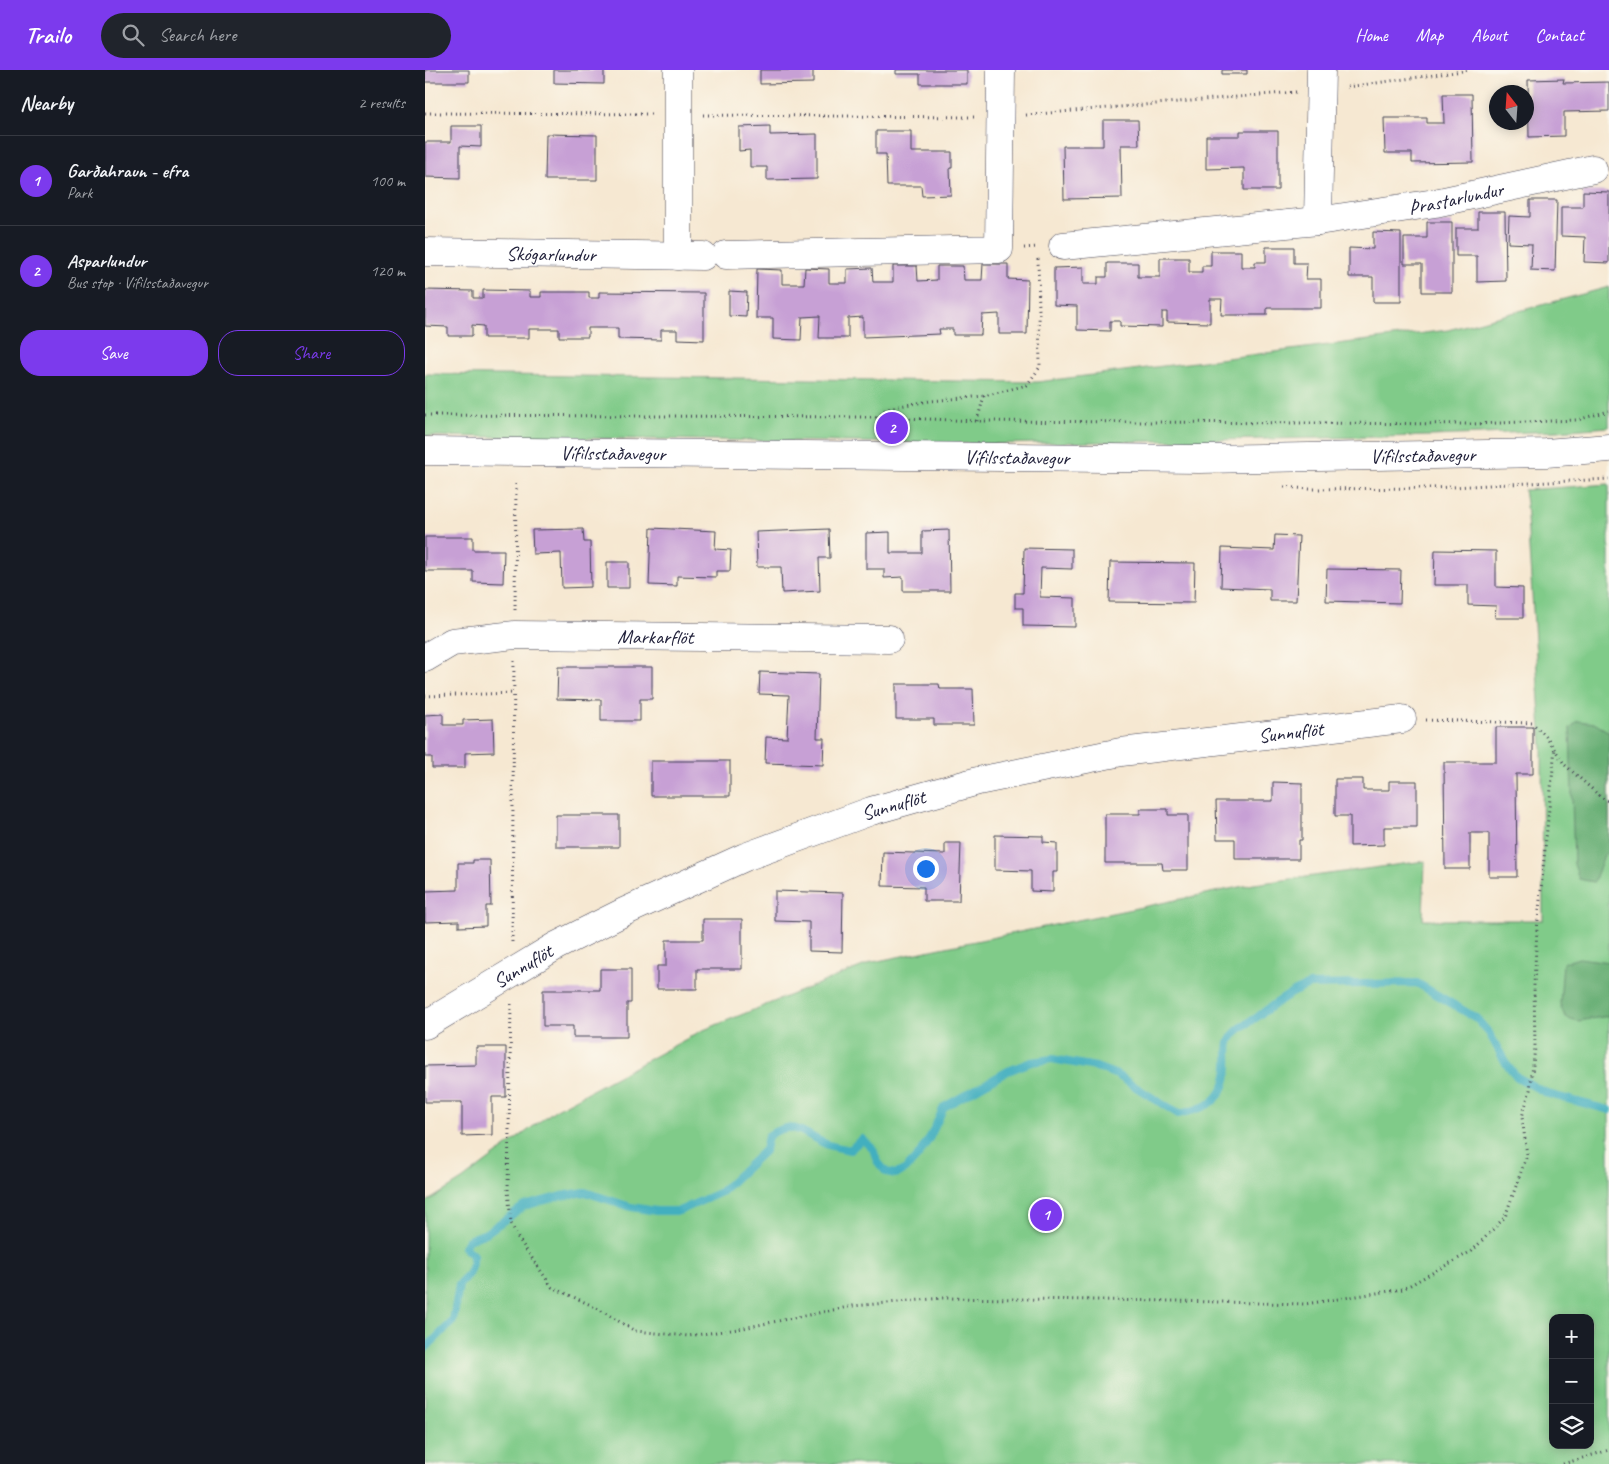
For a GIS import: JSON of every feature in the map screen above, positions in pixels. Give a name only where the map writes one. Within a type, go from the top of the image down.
[{"type":"street","points":[[678,70],[679,114],[703,256]]},
{"type":"street","points":[[999,249],[1001,70]]},
{"type":"street","points":[[1318,221],[1321,80]]},
{"type":"street","name":"Þrastarlundur","points":[[1050,246],[1318,221],[1435,204],[1602,166]]},
{"type":"street","name":"Skógarlundur","points":[[425,252],[703,256],[999,249]]},
{"type":"street","name":"Vífilsstaðavegur","points":[[425,450],[1199,459],[1546,453],[1609,448]]},
{"type":"street","name":"Markarflöt","points":[[425,658],[452,642],[515,635],[889,639]]},
{"type":"street","name":"Sunnuflöt","points":[[425,1025],[556,946],[624,912],[737,861],[871,811],[978,781],[1121,752],[1403,719]]},
{"type":"path","points":[[425,112],[1000,117],[1321,80],[1470,70]]},
{"type":"path","points":[[877,418],[887,408],[930,401],[984,396],[1027,386],[1040,367],[1050,246],[999,249]]},
{"type":"path","points":[[977,421],[984,396]]},
{"type":"path","points":[[425,415],[1472,424],[1577,420],[1609,411]]},
{"type":"path","points":[[1284,487],[1309,489],[1432,488],[1609,480]]},
{"type":"path","points":[[516,483],[508,1190],[511,1222],[518,1238],[552,1286],[595,1307],[635,1331],[688,1336],[738,1329],[853,1306],[943,1298],[1175,1300],[1305,1304],[1403,1288],[1472,1251],[1505,1217],[1527,1155],[1522,1117],[1533,1073],[1537,930],[1555,748]]},
{"type":"path","points":[[425,696],[514,694]]},
{"type":"path","points":[[1403,719],[1532,723],[1545,734],[1565,765],[1602,798],[1609,801]]},
{"type":"path","points":[[1563,1464],[1609,1450]]},
{"type":"green space","points":[[1609,287],[1609,427],[1432,436],[992,444],[425,436],[425,374],[1037,382],[1448,330]]},
{"type":"green space","points":[[1609,484],[1609,1464],[425,1464],[425,1203],[462,1180],[555,1110],[701,1031],[873,962],[1254,884],[1425,861],[1423,920],[1543,920],[1542,747],[1524,490]]},
{"type":"green space","points":[[1578,721],[1594,723],[1609,732],[1609,850],[1604,855],[1594,882],[1579,879],[1574,864],[1570,728]]},
{"type":"green space","points":[[1579,958],[1609,962],[1609,1016],[1578,1021],[1565,1017],[1560,1004],[1563,963]]},
{"type":"building","points":[[425,70],[469,70],[469,82],[425,82]]},
{"type":"building","points":[[554,70],[604,70],[604,84],[554,83]]},
{"type":"building","points":[[760,70],[813,70],[813,83],[760,84]]},
{"type":"building","points":[[896,70],[967,70],[967,84],[920,84],[920,74],[896,74]]},
{"type":"building","points":[[1222,70],[1247,70],[1247,74],[1222,74]]},
{"type":"building","points":[[1564,79],[1563,83],[1609,82],[1609,111],[1564,112],[1564,136],[1529,137],[1529,130],[1534,130],[1534,85],[1528,85],[1528,80]]},
{"type":"building","points":[[1443,94],[1472,94],[1473,162],[1412,163],[1412,153],[1385,153],[1384,118],[1427,118],[1427,123],[1444,123]]},
{"type":"building","points":[[1103,120],[1138,120],[1139,145],[1121,145],[1122,198],[1064,199],[1063,146],[1103,146]]},
{"type":"building","points":[[451,126],[481,126],[481,147],[460,146],[460,178],[425,177],[425,142],[451,142]]},
{"type":"building","points":[[770,126],[770,135],[817,134],[817,179],[767,180],[767,167],[750,167],[750,150],[739,151],[739,127]]},
{"type":"building","points":[[876,131],[911,131],[911,152],[952,152],[952,168],[950,168],[951,195],[922,196],[921,186],[887,186],[886,154],[876,154]]},
{"type":"building","points":[[1240,131],[1278,131],[1278,190],[1244,190],[1244,168],[1206,169],[1206,136],[1240,136]]},
{"type":"building","points":[[546,134],[597,135],[597,180],[545,180]]},
{"type":"building","points":[[1583,191],[1609,192],[1609,263],[1584,262],[1585,237],[1561,236],[1561,207],[1583,207]]},
{"type":"building","points":[[1530,200],[1557,200],[1555,271],[1531,270],[1532,244],[1508,243],[1509,216],[1530,217]]},
{"type":"building","points":[[1478,212],[1505,212],[1506,281],[1477,282],[1477,256],[1456,256],[1456,228],[1478,228]]},
{"type":"building","points":[[1427,222],[1452,222],[1452,292],[1422,292],[1422,264],[1404,264],[1404,238],[1427,238]]},
{"type":"building","points":[[1373,232],[1401,233],[1401,302],[1373,302],[1373,277],[1349,277],[1349,248],[1373,249]]},
{"type":"building","points":[[1266,247],[1294,247],[1294,263],[1307,263],[1306,279],[1321,279],[1321,308],[1267,308],[1267,315],[1221,315],[1222,299],[1210,299],[1210,323],[1167,322],[1167,312],[1162,312],[1162,327],[1120,326],[1120,321],[1110,321],[1110,331],[1077,330],[1077,306],[1054,305],[1054,268],[1083,267],[1083,284],[1098,284],[1098,277],[1107,277],[1107,263],[1138,263],[1138,277],[1160,277],[1160,258],[1189,258],[1189,272],[1202,272],[1202,266],[1211,266],[1211,251],[1241,251],[1241,267],[1255,267],[1255,262],[1266,262]]},
{"type":"building","points":[[983,264],[1008,264],[1008,279],[1028,280],[1027,334],[999,334],[999,314],[982,315],[981,335],[953,335],[953,329],[939,329],[940,334],[863,337],[863,317],[848,318],[848,338],[819,338],[820,316],[802,317],[801,340],[773,339],[773,318],[756,318],[757,269],[782,270],[782,284],[804,284],[805,268],[829,269],[829,283],[847,283],[847,269],[872,268],[873,282],[893,282],[893,266],[917,266],[918,281],[937,280],[937,266],[963,266],[964,280],[982,280]]},
{"type":"building","points":[[425,290],[473,291],[473,298],[483,298],[483,290],[530,291],[530,297],[541,297],[541,292],[589,292],[589,298],[599,298],[599,292],[704,293],[704,340],[677,339],[677,330],[661,330],[661,340],[618,339],[618,328],[588,328],[588,337],[559,337],[559,329],[529,329],[529,338],[484,338],[484,326],[472,325],[472,336],[448,336],[448,327],[425,326]]},
{"type":"building","points":[[729,291],[747,292],[746,317],[729,316]]},
{"type":"building","points":[[651,528],[716,531],[715,549],[731,550],[730,571],[716,571],[716,577],[677,576],[677,586],[649,585]]},
{"type":"building","points":[[583,529],[584,542],[590,542],[591,587],[562,588],[561,553],[533,554],[532,530]]},
{"type":"building","points":[[829,529],[830,558],[819,558],[820,591],[782,593],[781,567],[757,567],[756,532]]},
{"type":"building","points":[[949,530],[950,591],[903,591],[903,577],[884,578],[884,569],[866,569],[866,533],[890,532],[890,553],[922,553],[922,531]]},
{"type":"building","points":[[1275,535],[1299,536],[1296,601],[1270,601],[1270,589],[1221,587],[1222,548],[1274,550]]},
{"type":"building","points":[[425,537],[473,537],[473,550],[504,550],[503,583],[473,582],[473,571],[425,571]]},
{"type":"building","points":[[1024,548],[1072,549],[1072,569],[1041,568],[1040,597],[1075,598],[1075,627],[1023,626],[1023,608],[1015,608],[1015,593],[1023,593]]},
{"type":"building","points":[[1435,550],[1496,551],[1496,587],[1523,588],[1523,618],[1495,618],[1496,606],[1468,605],[1468,585],[1434,585]]},
{"type":"building","points":[[607,562],[629,562],[629,588],[607,588]]},
{"type":"building","points":[[1110,562],[1195,563],[1194,603],[1109,602]]},
{"type":"building","points":[[1327,569],[1401,570],[1400,603],[1326,601]]},
{"type":"building","points":[[558,667],[652,667],[652,699],[640,699],[640,721],[601,721],[601,700],[557,699]]},
{"type":"building","points":[[760,672],[819,674],[817,738],[824,738],[823,765],[765,763],[766,737],[787,738],[789,695],[759,694]]},
{"type":"building","points":[[896,684],[939,684],[940,689],[973,689],[974,725],[934,725],[934,719],[896,719]]},
{"type":"building","points":[[443,714],[443,725],[463,725],[463,720],[493,719],[494,752],[465,753],[465,768],[432,768],[432,757],[425,757],[425,715]]},
{"type":"building","points":[[1496,727],[1533,727],[1533,774],[1516,774],[1517,877],[1489,877],[1489,833],[1470,833],[1470,869],[1445,869],[1444,762],[1496,762]]},
{"type":"building","points":[[651,761],[730,761],[730,796],[651,796]]},
{"type":"building","points":[[1335,779],[1363,779],[1363,790],[1389,790],[1389,781],[1417,781],[1417,827],[1384,827],[1384,845],[1350,846],[1350,816],[1335,816]]},
{"type":"building","points":[[1273,782],[1302,783],[1302,840],[1299,840],[1299,859],[1235,859],[1235,839],[1217,839],[1216,801],[1273,801]]},
{"type":"building","points":[[1140,809],[1168,809],[1168,815],[1188,815],[1188,870],[1163,870],[1162,863],[1105,863],[1105,814],[1140,814]]},
{"type":"building","points":[[556,815],[619,815],[619,847],[556,847]]},
{"type":"building","points":[[995,835],[1043,836],[1043,842],[1057,843],[1057,872],[1053,872],[1053,892],[1031,891],[1031,871],[995,870]]},
{"type":"building","points":[[945,843],[961,843],[959,901],[924,901],[924,887],[882,886],[883,852],[945,854]]},
{"type":"building","points":[[473,860],[490,860],[491,906],[486,906],[486,926],[459,927],[459,921],[425,922],[425,891],[458,890],[458,863],[473,863]]},
{"type":"building","points":[[775,891],[843,893],[842,952],[809,951],[809,922],[775,921]]},
{"type":"building","points":[[703,919],[742,919],[742,969],[697,969],[697,989],[657,989],[657,966],[666,966],[666,940],[703,940]]},
{"type":"building","points":[[600,969],[631,969],[631,1003],[627,1003],[627,1037],[573,1037],[573,1026],[543,1026],[543,990],[600,990]]},
{"type":"building","points":[[476,1047],[506,1047],[506,1097],[492,1097],[492,1135],[462,1136],[462,1102],[425,1102],[425,1066],[476,1065]]},
{"type":"waterway","points":[[425,1349],[453,1321],[459,1285],[469,1273],[473,1262],[473,1255],[464,1247],[468,1240],[486,1233],[524,1206],[585,1192],[631,1207],[656,1211],[679,1211],[721,1192],[765,1150],[768,1136],[785,1128],[798,1130],[826,1144],[850,1150],[862,1139],[873,1149],[877,1161],[886,1172],[896,1174],[906,1169],[918,1156],[930,1137],[944,1107],[1008,1071],[1031,1062],[1052,1059],[1096,1067],[1117,1075],[1178,1114],[1189,1112],[1207,1105],[1219,1095],[1224,1087],[1227,1078],[1228,1048],[1234,1034],[1283,998],[1309,985],[1417,983],[1476,1018],[1489,1033],[1507,1065],[1517,1077],[1548,1094],[1609,1110]]},
{"type":"place","name":"Asparlundur","points":[[892,428]]},
{"type":"place","name":"Garðahraun - efra","points":[[1046,1215]]}]
